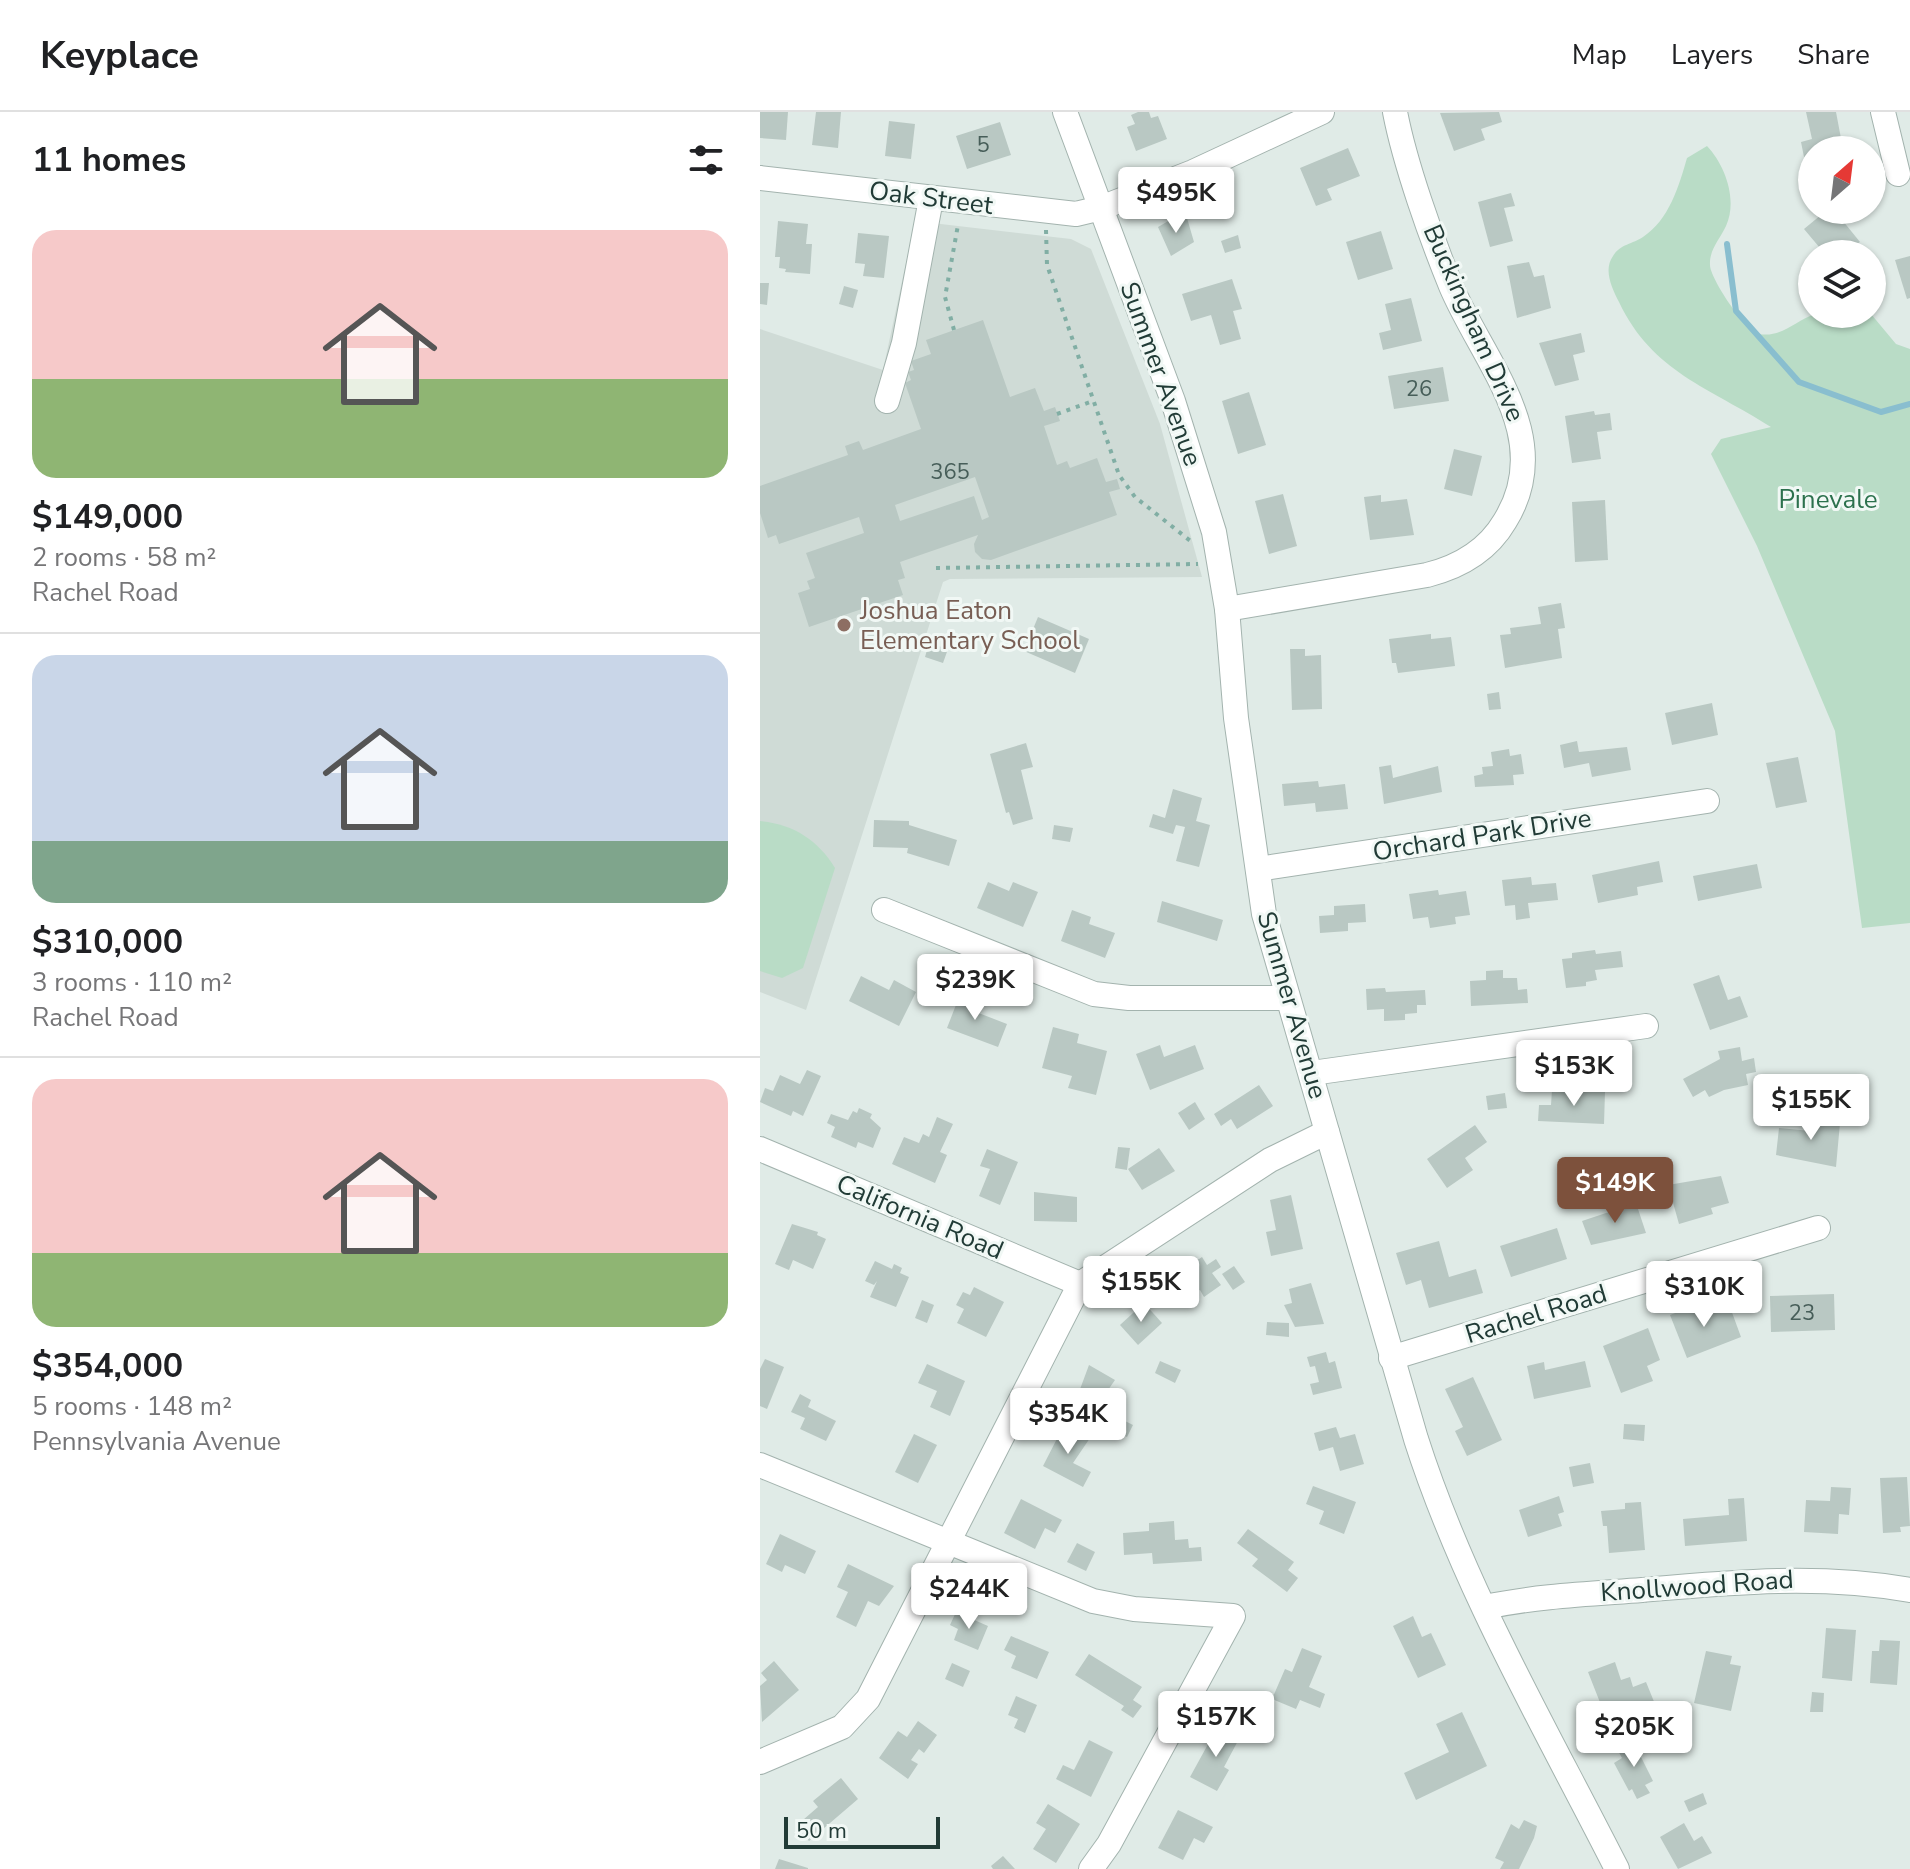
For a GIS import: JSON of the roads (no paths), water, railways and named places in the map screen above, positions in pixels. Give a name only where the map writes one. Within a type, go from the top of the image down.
[{"type":"street","name":"Summer Avenue","points":[[1065,112],[1200,481],[1220,564],[1227,609],[1236,718],[1264,914],[1312,1073],[1391,1358],[1432,1489],[1485,1607],[1617,1869]]},
{"type":"street","name":"Oak Street","points":[[760,178],[1076,214],[1101,208],[1236,154],[1322,112]]},
{"type":"street","name":"Buckingham Drive","points":[[1227,609],[1427,575],[1453,567],[1497,534],[1519,493],[1524,451],[1517,414],[1452,287],[1428,222],[1395,112]]},
{"type":"street","points":[[1883,112],[1898,174]]},
{"type":"street","points":[[887,401],[904,343],[931,199]]},
{"type":"street","name":"Orchard Park Drive","points":[[1258,869],[1707,801]]},
{"type":"street","points":[[884,910],[1094,994],[1129,998],[1287,998]]},
{"type":"street","points":[[1312,1073],[1646,1026]]},
{"type":"street","points":[[760,1762],[821,1738],[842,1727],[860,1710],[882,1677],[1080,1284],[1270,1160],[1327,1132]]},
{"type":"street","name":"California Road","points":[[760,1149],[1080,1284]]},
{"type":"street","name":"Rachel Road","points":[[1391,1358],[1818,1228]]},
{"type":"street","points":[[760,1465],[1093,1601],[1134,1609],[1233,1616],[1109,1844],[1091,1869]]},
{"type":"street","name":"Knollwood Road","points":[[1485,1607],[1559,1595],[1761,1580],[1821,1579],[1910,1590]]},
{"type":"waterway","points":[[1727,244],[1736,311],[1799,382],[1881,412],[1910,404]]},
{"type":"place","name":"Joshua Eaton Elementary School","points":[[844,625]]},
{"type":"park label","name":"Pinevale","points":[[1828,499]]}]
